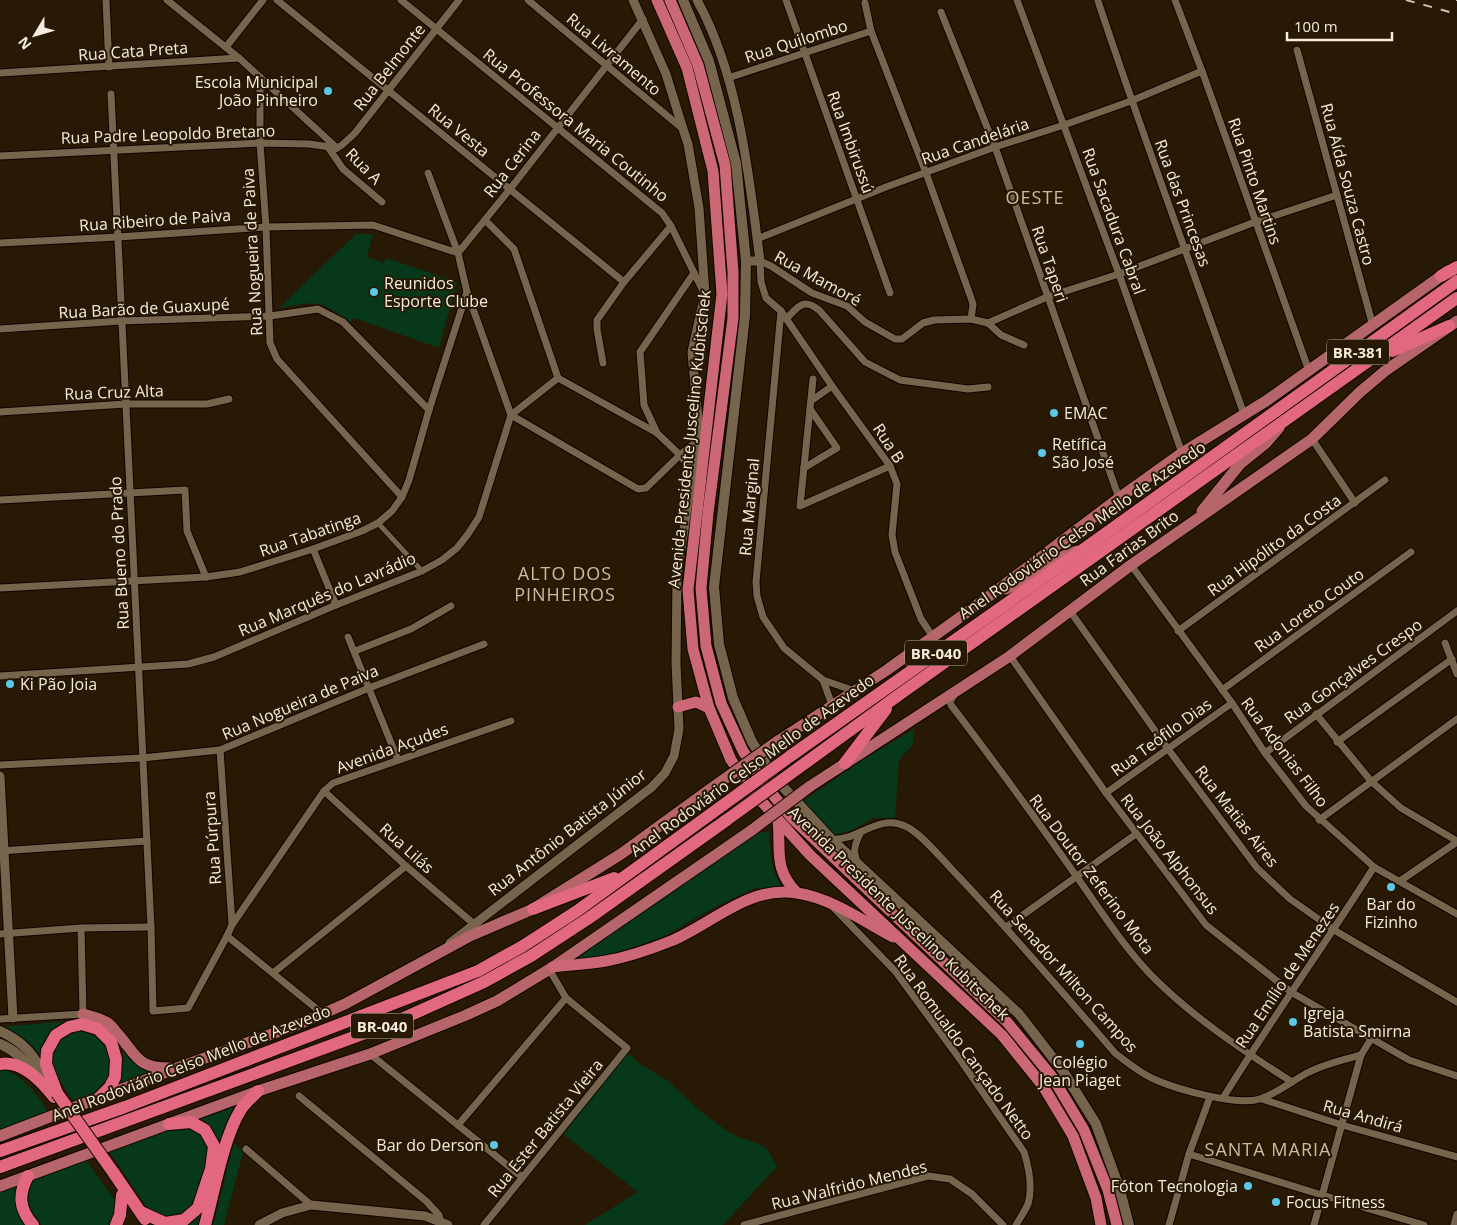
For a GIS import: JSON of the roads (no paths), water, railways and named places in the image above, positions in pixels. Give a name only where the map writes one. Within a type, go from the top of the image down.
[{"type":"highway","name":"Avenida Presidente Juscelino Kubitschek","points":[[657,0],[687,68],[713,171],[722,294],[688,590],[693,649],[709,708],[731,760],[753,792],[823,867],[1002,1034],[1043,1086],[1073,1136],[1096,1198],[1101,1225]]},
{"type":"highway","name":"Avenida Presidente Juscelino Kubitschek","points":[[670,0],[698,65],[725,165],[733,272],[733,318],[708,513],[701,588],[706,646],[722,703],[743,751],[764,784],[792,818],[1007,1022],[1053,1078],[1084,1130],[1108,1190],[1117,1225]]},
{"type":"highway","points":[[1441,276],[1457,267]]},
{"type":"highway","name":"Anel Rodoviário Celso Mello de Azevedo","points":[[0,1167],[395,1022],[484,982],[531,956],[589,918],[728,820],[1093,553],[1260,423],[1457,281]]},
{"type":"highway","name":"Anel Rodoviário Celso Mello de Azevedo","points":[[0,1151],[125,1108],[478,971],[523,946],[577,911],[789,757],[1093,553],[1370,361],[1457,298]]},
{"type":"highway","points":[[1370,361],[1453,323]]},
{"type":"highway","points":[[845,762],[896,697]]},
{"type":"highway","points":[[678,707],[696,702],[709,708]]},
{"type":"highway","points":[[778,820],[780,867],[789,884],[797,893]]},
{"type":"highway","points":[[533,909],[607,882],[647,861]]},
{"type":"highway","points":[[551,968],[606,961],[642,952],[693,931],[754,897],[779,891],[797,893],[828,902],[909,946]]},
{"type":"highway","points":[[55,1094],[46,1064],[46,1051],[56,1035],[69,1027],[82,1024],[98,1030],[111,1042],[116,1059],[114,1077],[110,1087],[99,1098]]},
{"type":"highway","points":[[0,1064],[5,1063],[30,1072],[55,1094],[142,1219],[166,1223],[184,1220],[198,1208],[211,1169],[214,1146],[205,1130],[191,1122],[169,1124]]},
{"type":"highway","points":[[206,1225],[234,1122],[241,1109],[258,1091]]},
{"type":"highway","points":[[111,1174],[122,1195],[142,1219],[150,1225]]},
{"type":"highway","points":[[28,1176],[22,1186],[22,1206],[33,1225]]},
{"type":"highway","points":[[116,1225],[120,1215],[122,1195]]},
{"type":"main road","name":"Avenida Presidente Juscelino Kubitschek","points":[[683,0],[709,61],[736,163],[746,261],[745,316],[714,587],[719,644],[733,698],[752,742],[774,777],[831,839],[1019,1014],[1063,1071],[1096,1124],[1120,1190],[1128,1225]]},
{"type":"main road","name":"Anel Rodoviário Celso Mello de Azevedo","points":[[0,1136],[177,1068],[297,1026],[345,1004],[470,936],[533,909],[621,854],[778,741],[887,670],[1182,453],[1309,371],[1457,263]]},
{"type":"main road","name":"Rua Farias Brito","points":[[551,968],[752,830],[845,762],[1010,656],[1130,565],[1312,439],[1360,392],[1385,371],[1453,323]]},
{"type":"main road","points":[[1190,524],[1240,464],[1266,443],[1284,421]]},
{"type":"main road","points":[[988,597],[1018,583],[1062,556],[1093,553]]},
{"type":"main road","points":[[0,1186],[258,1091],[370,1054],[497,1001],[551,968]]},
{"type":"main road","points":[[83,1014],[105,1021],[118,1033],[134,1056],[141,1062],[156,1068],[177,1068]]},
{"type":"main road","points":[[0,1031],[16,1038],[31,1052],[55,1094]]},
{"type":"main road","points":[[0,1044],[9,1047],[23,1059],[55,1094]]},
{"type":"street","points":[[106,0],[109,67]]},
{"type":"street","points":[[167,0],[239,58],[337,148]]},
{"type":"street","points":[[226,47],[263,0]]},
{"type":"street","name":"Rua Vesta","points":[[277,0],[624,282]]},
{"type":"street","name":"Rua Professora Maria Coutinho","points":[[402,0],[662,213],[671,226],[705,294]]},
{"type":"street","name":"Rua Belmonte","points":[[337,148],[355,133],[460,0]]},
{"type":"street","name":"Rua Livramento","points":[[528,0],[683,129]]},
{"type":"street","name":"Rua Antônio Batista Júnior","points":[[433,956],[652,787],[665,773],[674,756],[679,729],[676,663],[677,576],[697,441],[698,420],[692,352],[705,294],[700,208],[688,144],[666,74],[634,0]]},
{"type":"street","points":[[697,0],[709,22],[728,78],[745,156],[760,261],[746,261]]},
{"type":"street","name":"Rua Imbirussú","points":[[786,0],[890,293]]},
{"type":"street","name":"Rua Sacadura Cabral","points":[[1017,0],[1119,274],[1182,453]]},
{"type":"street","name":"Rua Pinto Martins","points":[[1175,0],[1309,371]]},
{"type":"street","name":"Rua das Princesas","points":[[1098,1],[1131,101],[1186,248],[1244,414]]},
{"type":"street","points":[[865,4],[871,31],[926,173],[973,304],[971,319]]},
{"type":"street","name":"Rua Taperi","points":[[941,12],[995,147],[1119,498]]},
{"type":"street","name":"Rua Cerina","points":[[458,253],[643,19]]},
{"type":"street","name":"Rua Quilombo","points":[[728,78],[871,31]]},
{"type":"street","name":"Rua Aída Souza Castro","points":[[1297,50],[1373,326]]},
{"type":"street","name":"Rua Cata Preta","points":[[2,72],[239,58]]},
{"type":"street","name":"Rua Candelária","points":[[757,239],[995,147],[1131,101],[1202,71]]},
{"type":"street","name":"Rua Nogueira de Paiva","points":[[260,77],[260,143],[266,227],[270,343],[277,359],[402,497]]},
{"type":"street","name":"Rua Bueno do Prado","points":[[111,94],[142,758],[152,927],[153,1011],[188,1008]]},
{"type":"street","name":"Rua Padre Leopoldo Bretano","points":[[0,156],[260,143],[309,144],[337,148]]},
{"type":"street","name":"Rua A","points":[[328,147],[343,169],[382,202]]},
{"type":"street","points":[[428,173],[458,253],[467,292],[511,415],[638,489],[646,488],[697,441]]},
{"type":"street","points":[[988,323],[1047,297],[1119,274],[1255,222],[1337,195]]},
{"type":"street","points":[[485,220],[514,248],[558,378],[657,433],[680,455],[692,471]]},
{"type":"street","name":"Rua Ribeiro de Paiva","points":[[0,243],[266,227],[373,225],[458,253]]},
{"type":"street","points":[[603,363],[597,320],[624,282],[671,226]]},
{"type":"street","name":"Rua Mamoré","points":[[760,261],[771,266],[812,293],[847,306],[865,322],[895,339],[902,339],[923,323],[934,320],[971,319],[988,323],[1002,335],[1024,345]]},
{"type":"street","name":"Rua B","points":[[760,261],[761,282],[766,298],[781,311],[890,466],[896,484],[892,535],[895,552],[920,619],[932,636]]},
{"type":"street","points":[[657,433],[644,405],[640,352],[694,273]]},
{"type":"street","name":"Rua Tabatinga","points":[[0,588],[206,577],[240,572],[313,549],[378,523],[392,511],[402,497],[409,480],[429,410],[467,292]]},
{"type":"street","points":[[786,319],[799,306],[805,303],[812,304],[820,310],[865,362],[900,380],[968,389],[988,387]]},
{"type":"street","name":"Rua Barão de Guaxupé","points":[[0,330],[121,321],[270,316],[318,309],[343,322],[429,410]]},
{"type":"street","name":"Rua Marginal","points":[[781,311],[756,582],[757,596],[763,617],[784,648],[823,680],[855,691]]},
{"type":"street","points":[[511,415],[558,378]]},
{"type":"street","points":[[813,379],[800,506],[890,466]]},
{"type":"street","points":[[811,401],[832,386]]},
{"type":"street","name":"Rua Cruz Alta","points":[[0,412],[126,404],[207,404],[229,399]]},
{"type":"street","points":[[804,468],[837,448],[810,409]]},
{"type":"street","name":"Rua Marquês do Lavrádio","points":[[0,676],[188,664],[214,656],[422,571],[442,560],[457,548],[479,517],[511,415]]},
{"type":"street","points":[[1312,439],[1355,503]]},
{"type":"street","name":"Rua Hipólito da Costa","points":[[1178,631],[1385,480]]},
{"type":"street","points":[[0,500],[185,490],[187,531],[206,577]]},
{"type":"street","points":[[378,523],[422,571]]},
{"type":"street","points":[[313,549],[336,605]]},
{"type":"street","name":"Rua Loreto Couto","points":[[1222,690],[1411,552]]},
{"type":"street","name":"Rua Adonias Filho","points":[[1130,565],[1232,703],[1265,753],[1319,820],[1374,867],[1457,914]]},
{"type":"street","points":[[354,652],[411,629],[451,606]]},
{"type":"street","name":"Rua Matias Aires","points":[[1070,611],[1168,749],[1257,868],[1290,899],[1334,930],[1457,1002]]},
{"type":"street","name":"Rua Gonçalves Crespo","points":[[1265,753],[1457,611]]},
{"type":"street","points":[[348,637],[398,760]]},
{"type":"street","points":[[1445,643],[1457,674]]},
{"type":"street","name":"Rua Nogueira de Paiva","points":[[0,765],[142,758],[220,750],[369,688],[484,644]]},
{"type":"street","name":"Rua João Alphonsus","points":[[1010,656],[1106,793],[1206,925],[1290,992],[1409,1060],[1457,1076]]},
{"type":"street","points":[[1337,742],[1452,659]]},
{"type":"street","points":[[823,680],[832,705]]},
{"type":"street","name":"Rua Doutor Zeferino Mota","points":[[955,693],[950,705],[1120,939],[1150,974],[1186,1007],[1249,1055],[1292,1082]]},
{"type":"street","name":"Rua Teófilo Dias","points":[[1106,793],[1232,703]]},
{"type":"street","points":[[1316,714],[1337,742],[1371,781],[1401,808],[1457,841],[1400,881]]},
{"type":"street","points":[[1319,820],[1457,719]]},
{"type":"street","name":"Avenida Açudes","points":[[188,1008],[232,925],[324,791],[333,783],[511,721]]},
{"type":"street","name":"Rua Púrpura","points":[[220,750],[232,925]]},
{"type":"street","points":[[0,776],[4,933],[13,1018]]},
{"type":"street","name":"Rua Lilás","points":[[324,791],[406,866],[474,924]]},
{"type":"street","name":"Rua Senador Milton Campos","points":[[831,839],[842,840],[874,825],[890,823],[907,827],[928,844],[1006,927],[1115,1053],[1138,1070],[1156,1080],[1210,1097],[1252,1101],[1262,1099],[1316,1068],[1361,1055]]},
{"type":"street","points":[[857,863],[854,853],[856,843],[862,831]]},
{"type":"street","points":[[1006,927],[1136,834]]},
{"type":"street","points":[[2,851],[147,841]]},
{"type":"street","points":[[273,973],[406,866]]},
{"type":"street","name":"Rua Emílio de Menezes","points":[[1223,1098],[1290,992],[1334,930],[1374,867]]},
{"type":"street","name":"Rua Romualdo Cançado Netto","points":[[828,902],[895,971],[959,1058],[1024,1152],[1028,1165],[1030,1193],[1028,1204],[1016,1225]]},
{"type":"street","points":[[4,933],[81,928],[152,927]]},
{"type":"street","points":[[0,1019],[83,1014],[81,928]]},
{"type":"street","points":[[227,936],[323,1014]]},
{"type":"street","points":[[458,1125],[566,998],[551,968]]},
{"type":"street","name":"Rua Ester Batista Vieira","points":[[484,1225],[627,1048],[566,998]]},
{"type":"street","points":[[1314,1225],[1361,1055],[1371,1040]]},
{"type":"street","points":[[370,1054],[522,1177]]},
{"type":"street","points":[[299,1096],[426,1201],[445,1224]]},
{"type":"street","points":[[1169,1225],[1189,1154],[1210,1097]]},
{"type":"street","name":"Rua Andirá","points":[[1262,1099],[1342,1125],[1457,1156]]},
{"type":"street","points":[[246,1150],[310,1205]]},
{"type":"street","points":[[1189,1154],[1322,1196],[1424,1225]]},
{"type":"street","name":"Rua Walfrido Mendes","points":[[744,1225],[928,1176],[950,1179],[978,1200],[1003,1225]]},
{"type":"street","points":[[259,1225],[282,1213],[310,1205],[425,1216],[445,1224]]},
{"type":"street","points":[[1454,1225],[1457,1214]]},
{"type":"railway","points":[[1406,0],[1457,14]]},
{"type":"place","name":"Escola Municipal João Pinheiro","points":[[328,91]]},
{"type":"place","name":"Reunidos Esporte Clube","points":[[374,292]]},
{"type":"place","name":"EMAC","points":[[1054,413]]},
{"type":"place","name":"Retífica São José","points":[[1042,453]]},
{"type":"place","name":"Ki Pão Joia","points":[[10,684]]},
{"type":"place","name":"Bar do Fizinho","points":[[1391,887]]},
{"type":"place","name":"Igreja Batista Smirna","points":[[1293,1022]]},
{"type":"place","name":"Colégio Jean Piaget","points":[[1080,1044]]},
{"type":"place","name":"Bar do Derson","points":[[494,1145]]},
{"type":"place","name":"Fóton Tecnologia","points":[[1248,1186]]},
{"type":"place","name":"Focus Fitness","points":[[1276,1202]]},
{"type":"district","name":"OESTE","points":[[1035,197]]},
{"type":"district","name":"ALTO DOS PINHEIROS","points":[[565,583]]},
{"type":"district","name":"SANTA MARIA","points":[[1268,1149]]}]
